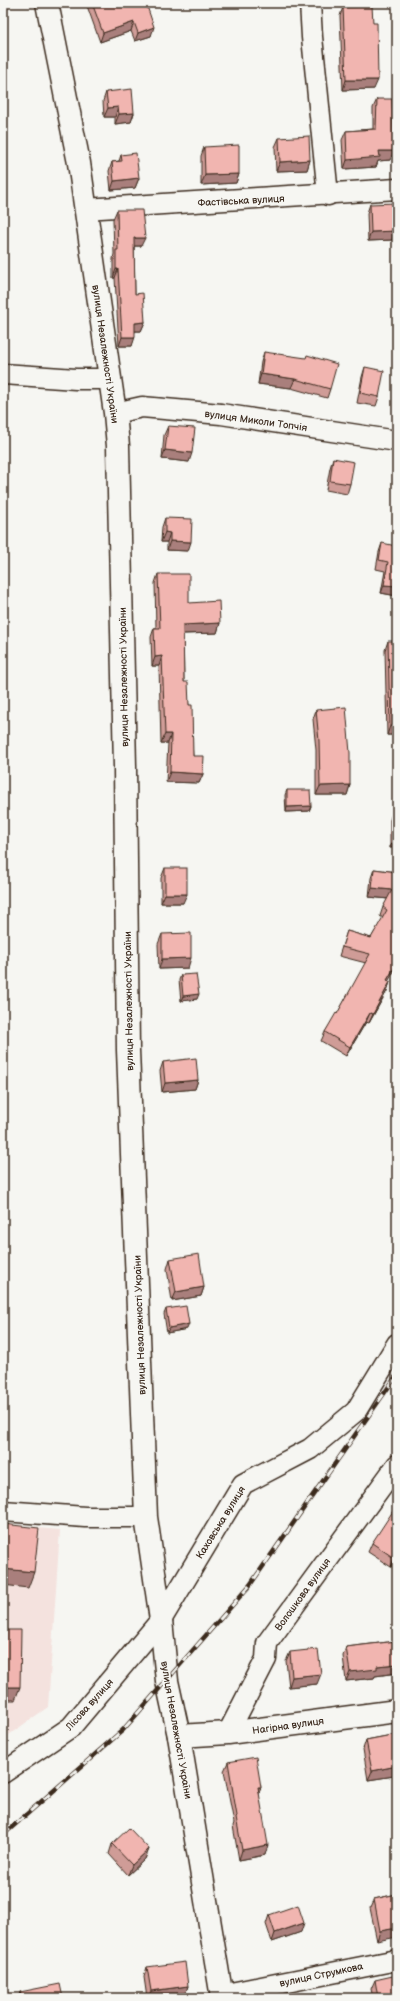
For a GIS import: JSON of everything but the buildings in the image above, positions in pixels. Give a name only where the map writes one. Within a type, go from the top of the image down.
[{"type":"street","name":"вулиця Незалежності України","points":[[47,3],[79,163],[115,413],[118,446],[125,767],[128,1050],[146,1517],[161,1620],[167,1682],[179,1736],[221,1996]]},
{"type":"street","points":[[310,3],[328,195]]},
{"type":"street","name":"Фастівська вулиця","points":[[85,209],[328,195],[397,189]]},
{"type":"street","points":[[3,374],[76,379],[110,379]]},
{"type":"street","name":"вулиця Миколи Топчія","points":[[115,413],[142,407],[221,414],[397,441]]},
{"type":"street","name":"Каховська вулиця","points":[[161,1620],[243,1484],[310,1449],[356,1410],[397,1344]]},
{"type":"street","name":"Волошкова вулиця","points":[[228,1733],[266,1659],[267,1643],[397,1465]]},
{"type":"street","points":[[3,1511],[85,1517],[146,1517]]},
{"type":"street","name":"Лісова вулиця","points":[[3,1773],[71,1727],[161,1620]]},
{"type":"street","name":"Нагірна вулиця","points":[[179,1736],[228,1733],[397,1711]]},
{"type":"street","name":"вулиця Струмкова","points":[[221,1996],[397,1960]]},
{"type":"shaded area","points":[[3,1525],[60,1530],[48,1707],[3,1739]]},
{"type":"railway","points":[[3,1835],[123,1730],[250,1585],[397,1375]]}]
